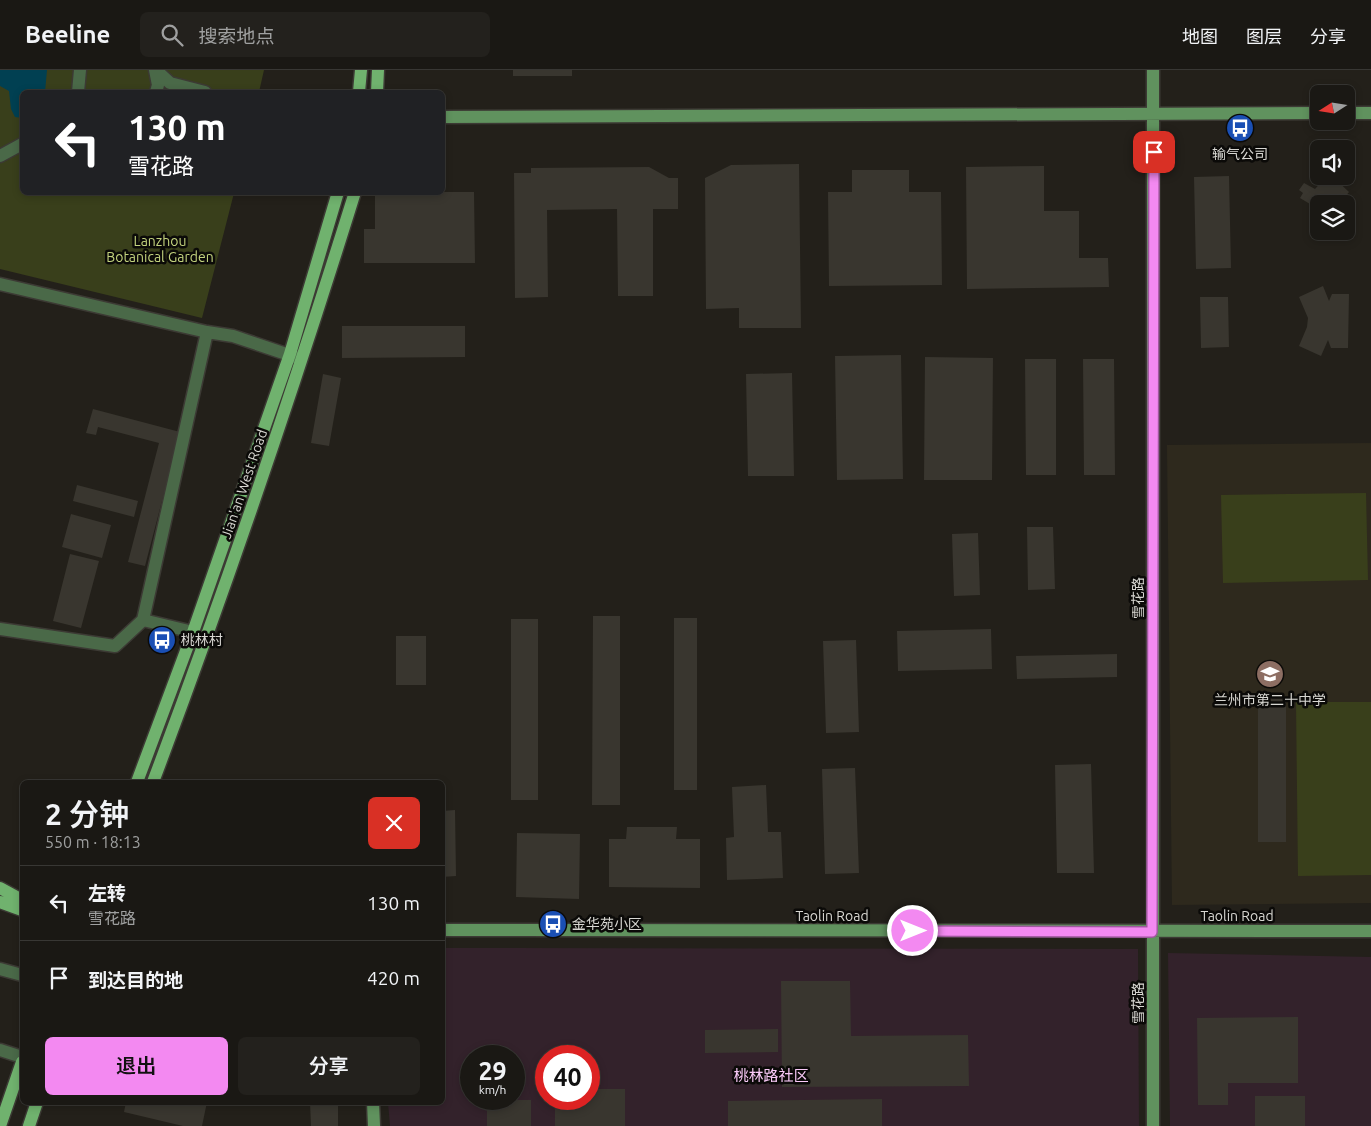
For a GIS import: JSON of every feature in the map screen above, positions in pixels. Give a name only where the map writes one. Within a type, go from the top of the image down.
[{"type":"main road","points":[[359,90],[361,70]]},
{"type":"main road","points":[[377,90],[378,70]]},
{"type":"main road","name":"Jian'an West Road","points":[[138,780],[193,632],[290,354],[337,195]]},
{"type":"main road","name":"Jian'an West Road","points":[[154,780],[199,660],[303,360],[354,195]]},
{"type":"main road","points":[[0,888],[20,899]]},
{"type":"main road","points":[[0,902],[20,909]]},
{"type":"main road","points":[[0,1125],[20,1068]]},
{"type":"main road","points":[[28,1126],[36,1105]]},
{"type":"street","points":[[78,90],[80,70]]},
{"type":"street","points":[[156,70],[158,85],[157,90]]},
{"type":"street","points":[[156,70],[170,83],[197,90]]},
{"type":"street","name":"雪花路","points":[[1153,70],[1153,1126]]},
{"type":"street","points":[[445,117],[1310,113]]},
{"type":"street","points":[[1355,113],[1371,113]]},
{"type":"street","points":[[0,156],[20,145]]},
{"type":"street","points":[[0,284],[207,332],[233,336],[303,360]]},
{"type":"street","points":[[0,629],[115,646],[143,620],[207,332]]},
{"type":"street","points":[[143,620],[193,632]]},
{"type":"street","name":"Taolin Road","points":[[445,930],[1371,931]]},
{"type":"street","points":[[0,969],[20,974]]},
{"type":"street","points":[[0,1050],[20,1056]]},
{"type":"street","points":[[373,1105],[374,1126]]},
{"type":"shaded area","name":"兰州市第二十中学","points":[[1371,443],[1371,903],[1172,905],[1167,445]]},
{"type":"shaded area","points":[[445,948],[1138,949],[1139,1126],[390,1126],[388,1105],[445,1105]]},
{"type":"shaded area","points":[[1168,953],[1371,957],[1371,1126],[1170,1126]]},
{"type":"green space","name":"Lanzhou Botanical Garden","points":[[0,70],[264,70],[259,90],[20,90],[20,195],[233,195],[202,318],[0,269]]},
{"type":"green space","points":[[1366,493],[1368,580],[1223,583],[1221,495]]},
{"type":"green space","points":[[1296,702],[1371,702],[1371,875],[1298,876]]},
{"type":"water","points":[[0,70],[47,70],[45,90],[20,90],[20,118],[15,117],[11,109],[9,91],[0,86]]},
{"type":"building","points":[[513,70],[572,70],[572,76],[513,76]]},
{"type":"building","points":[[799,164],[801,328],[739,328],[739,308],[706,309],[705,178],[731,165]]},
{"type":"building","points":[[1044,166],[1044,211],[1079,211],[1079,258],[1108,258],[1109,287],[967,289],[966,167]]},
{"type":"building","points":[[649,167],[669,178],[678,178],[678,209],[653,209],[653,296],[618,296],[617,209],[547,210],[548,297],[515,298],[514,173],[531,173],[531,168]]},
{"type":"building","points":[[852,170],[909,170],[909,192],[941,192],[942,285],[829,286],[828,192],[852,192]]},
{"type":"building","points":[[1229,176],[1231,268],[1196,269],[1194,177]]},
{"type":"building","points":[[1304,183],[1315,189],[1319,185],[1342,185],[1349,192],[1346,195],[1310,195],[1310,204],[1300,198],[1303,193],[1299,190]]},
{"type":"building","points":[[445,192],[474,192],[475,263],[364,263],[364,229],[375,229],[375,195],[445,195]]},
{"type":"building","points":[[1323,286],[1329,301],[1332,294],[1349,294],[1348,348],[1331,348],[1328,340],[1321,356],[1299,346],[1307,327],[1308,318],[1299,297]]},
{"type":"building","points":[[1200,297],[1228,297],[1229,347],[1201,348]]},
{"type":"building","points":[[342,326],[465,326],[465,357],[342,358]]},
{"type":"building","points":[[901,355],[903,479],[837,480],[835,356]]},
{"type":"building","points":[[925,357],[993,358],[992,480],[924,480]]},
{"type":"building","points":[[1025,359],[1056,359],[1056,475],[1026,475]]},
{"type":"building","points":[[1083,359],[1114,359],[1115,475],[1084,475]]},
{"type":"building","points":[[792,373],[794,476],[748,476],[746,374]]},
{"type":"building","points":[[323,374],[341,378],[329,446],[311,443]]},
{"type":"building","points":[[93,409],[180,432],[145,566],[128,562],[159,443],[98,427],[96,435],[86,433]]},
{"type":"building","points":[[77,485],[138,501],[134,517],[73,501]]},
{"type":"building","points":[[71,514],[111,525],[102,558],[62,547]]},
{"type":"building","points":[[1027,527],[1053,527],[1055,589],[1028,590]]},
{"type":"building","points":[[978,533],[980,595],[954,596],[952,534]]},
{"type":"building","points":[[70,554],[99,561],[81,628],[53,621]]},
{"type":"building","points":[[593,616],[620,616],[620,805],[592,805]]},
{"type":"building","points":[[674,618],[697,618],[697,790],[674,790]]},
{"type":"building","points":[[511,619],[538,619],[538,800],[511,800]]},
{"type":"building","points":[[991,629],[992,669],[898,671],[897,631]]},
{"type":"building","points":[[396,636],[426,636],[426,685],[396,685]]},
{"type":"building","points":[[856,640],[859,732],[826,733],[823,641]]},
{"type":"building","points":[[1117,654],[1117,677],[1017,679],[1016,656]]},
{"type":"building","points":[[1258,697],[1286,697],[1286,842],[1258,842]]},
{"type":"building","points":[[1091,764],[1094,873],[1057,873],[1055,765]]},
{"type":"building","points":[[855,768],[859,873],[825,874],[822,769]]},
{"type":"building","points":[[766,785],[768,832],[781,832],[783,878],[727,880],[726,838],[734,837],[732,787]]},
{"type":"building","points":[[455,810],[456,876],[445,877],[445,811]]},
{"type":"building","points":[[627,827],[677,827],[676,839],[700,839],[700,888],[609,887],[609,839],[626,839]]},
{"type":"building","points":[[517,833],[580,834],[579,899],[516,897]]},
{"type":"building","points":[[781,981],[850,981],[851,1036],[968,1035],[969,1086],[782,1087]]},
{"type":"building","points":[[1298,1017],[1298,1083],[1228,1083],[1228,1105],[1198,1105],[1197,1018]]},
{"type":"building","points":[[778,1029],[778,1052],[705,1053],[705,1030]]},
{"type":"building","points":[[600,1089],[625,1089],[625,1126],[555,1126],[555,1110],[600,1110]]},
{"type":"building","points":[[1255,1096],[1305,1096],[1305,1126],[1255,1126]]},
{"type":"building","points":[[882,1099],[882,1126],[728,1126],[728,1101]]},
{"type":"building","points":[[525,1100],[531,1100],[531,1126],[487,1126],[487,1110],[525,1110]]},
{"type":"building","points":[[125,1105],[206,1105],[202,1126],[183,1126],[124,1112]]},
{"type":"building","points":[[310,1105],[338,1105],[338,1126],[311,1126]]},
{"type":"place","name":"输气公司","points":[[1240,128]]},
{"type":"place","name":"桃林村","points":[[162,640]]},
{"type":"place","name":"兰州市第二十中学","points":[[1270,674]]},
{"type":"place","name":"金华苑小区","points":[[553,924]]},
{"type":"district","name":"桃林路社区","points":[[771,1076]]},
{"type":"route","points":[[913,931],[1152,932],[1154,152]]}]
